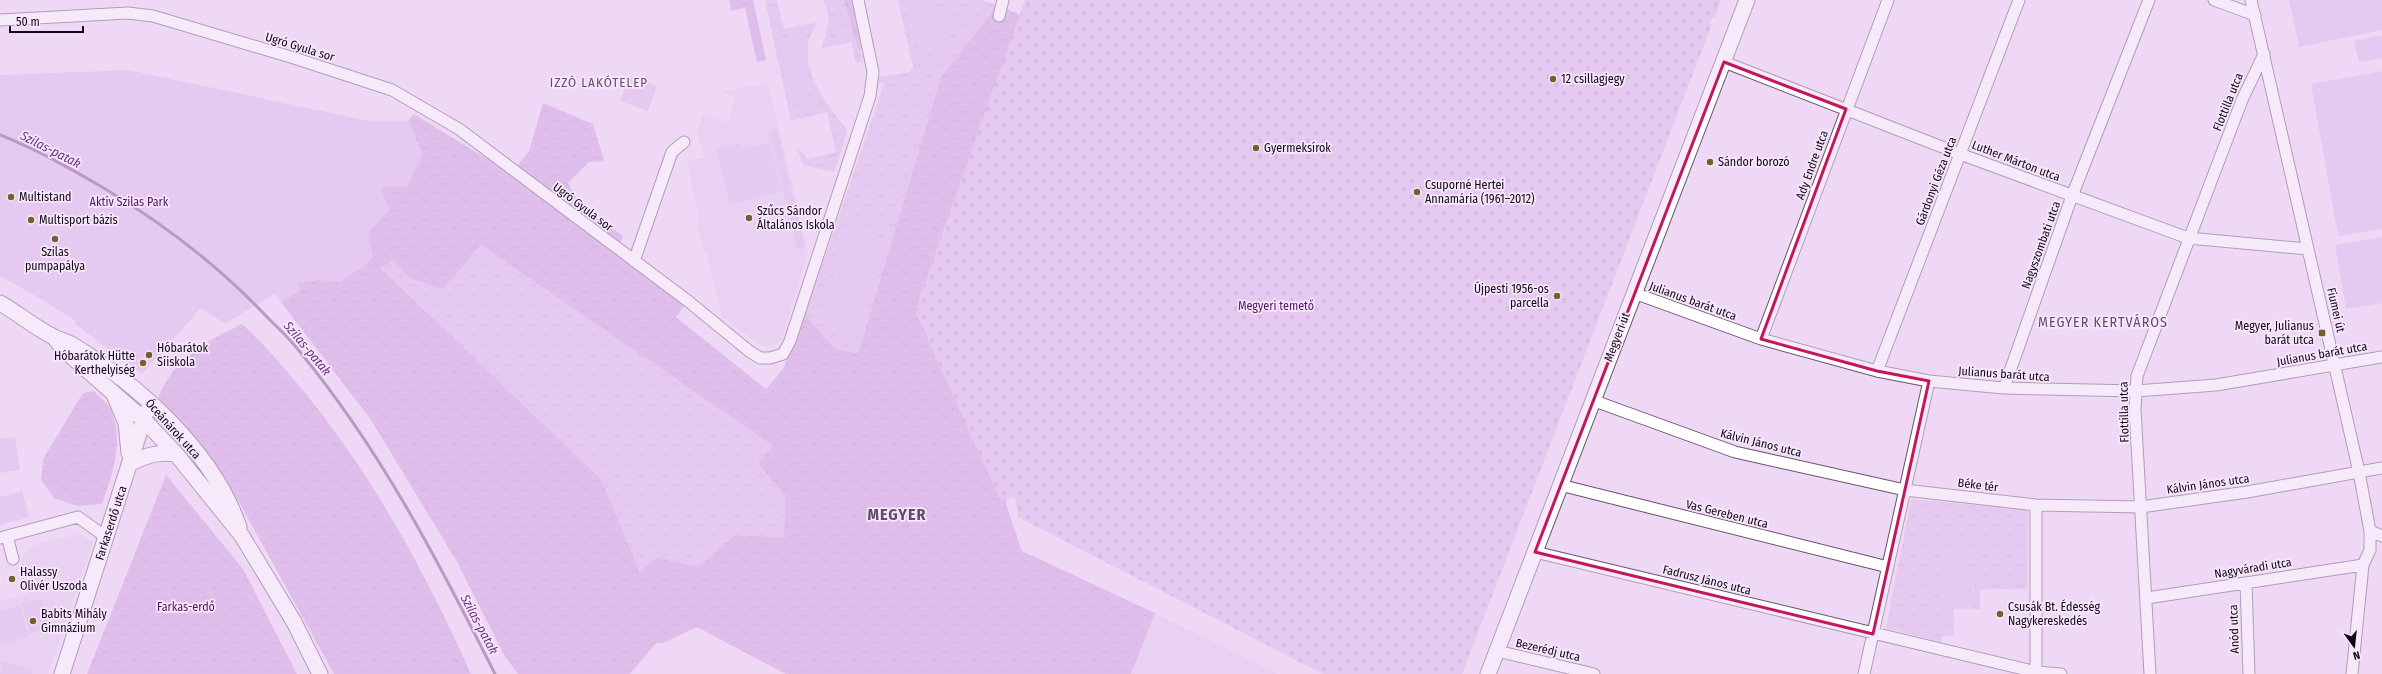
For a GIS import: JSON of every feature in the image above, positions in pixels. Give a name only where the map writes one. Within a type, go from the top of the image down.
[{"type":"street","name":"Ugró Gyula sor","points":[[0,20],[128,12],[153,16],[294,58],[392,90],[458,130],[634,261],[760,358],[770,358],[783,354],[793,334],[870,96],[873,72],[858,0]]},
{"type":"street","points":[[999,16],[1004,0]]},
{"type":"street","name":"Megyeri út","points":[[1488,674],[1592,400],[1747,0]]},
{"type":"street","name":"Ady Endre utca","points":[[1761,339],[1888,0]]},
{"type":"street","name":"Gárdonyi Géza utca","points":[[1877,371],[2019,0]]},
{"type":"street","name":"Nagyszombati utca","points":[[2004,388],[2072,196],[2149,0]]},
{"type":"street","points":[[2214,0],[2255,15]]},
{"type":"street","name":"Fiumei út","points":[[2251,0],[2335,364],[2359,472],[2370,531],[2370,550],[2363,565],[2352,674]]},
{"type":"street","name":"Flottilla utca","points":[[2150,674],[2141,507],[2136,391],[2137,376],[2188,238],[2251,79],[2264,54]]},
{"type":"street","name":"Luther Márton utca","points":[[1724,62],[1960,154],[2188,238],[2308,249]]},
{"type":"street","points":[[634,261],[672,152],[684,142]]},
{"type":"street","name":"Julianus barát utca","points":[[1634,293],[1761,339],[1877,371],[1929,381],[2004,388],[2136,391],[2216,385],[2382,357]]},
{"type":"street","name":"Óceánárok utca","points":[[0,303],[54,337],[70,343],[149,402],[161,413],[195,452],[221,486],[231,505],[242,536]]},
{"type":"street","name":"Óceánárok utca","points":[[54,337],[63,349],[143,420],[176,454],[242,536],[294,622],[320,674]]},
{"type":"street","points":[[1864,674],[1929,381]]},
{"type":"street","name":"Farkaserdő utca","points":[[114,394],[126,423],[129,464]]},
{"type":"street","name":"Kálvin János utca","points":[[1592,400],[1735,452],[1905,490]]},
{"type":"street","name":"Farkaserdő utca","points":[[62,674],[149,402]]},
{"type":"street","points":[[143,420],[154,412],[161,413]]},
{"type":"street","points":[[129,464],[152,454],[161,452],[176,454]]},
{"type":"street","name":"Kálvin János utca","points":[[2036,505],[2141,507],[2248,492],[2382,468]]},
{"type":"street","name":"Vas Gereben utca","points":[[1560,484],[1888,567]]},
{"type":"street","name":"Béke tér","points":[[1905,490],[2036,505]]},
{"type":"street","points":[[2036,505],[2036,673]]},
{"type":"street","points":[[13,559],[3,537],[78,517],[106,537]]},
{"type":"street","points":[[2370,531],[2382,536]]},
{"type":"street","name":"Fadrusz János utca","points":[[1535,552],[1873,634]]},
{"type":"street","name":"Nagyváradi utca","points":[[2147,598],[2363,565]]},
{"type":"street","name":"Anód utca","points":[[2246,583],[2249,674]]},
{"type":"street","points":[[1873,634],[2036,673],[2061,674]]},
{"type":"street","name":"Bezerédj utca","points":[[1497,651],[1594,674]]},
{"type":"highlighted area","points":[[1724,62],[1846,109],[1761,339],[1877,371],[1929,381],[1873,634],[1535,552]]},
{"type":"shaded area","name":"Szűcs Sándor Általános Iskola","points":[[768,83],[808,253],[781,340],[770,347],[761,345],[722,317],[707,254],[702,246],[698,228],[699,215],[687,161],[704,158],[697,131],[703,115],[728,123],[736,96],[722,92]]},
{"type":"shaded area","name":"Babits Mihály Gimnázium","points":[[80,534],[93,543],[48,674],[0,674],[0,601],[29,594],[21,559],[31,546]]},
{"type":"shaded area","points":[[1155,613],[1278,674],[1131,674]]},
{"type":"green space","points":[[729,0],[753,0],[766,60],[757,62],[745,8],[731,11]]},
{"type":"green space","points":[[765,0],[777,0],[784,29],[817,22],[810,36],[808,45],[810,69],[819,91],[847,130],[835,172],[813,168],[802,164],[797,147],[809,159],[836,152],[827,112],[791,121]]},
{"type":"green space","points":[[824,0],[852,0],[863,61],[856,63],[851,42],[822,48],[829,19]]},
{"type":"green space","points":[[844,0],[851,0],[861,49],[858,49]]},
{"type":"green space","points":[[898,0],[982,0],[998,5],[941,77],[858,354],[835,348],[805,315],[884,84],[877,82],[879,77],[910,72],[913,67]]},
{"type":"green space","points":[[908,0],[914,0],[956,16],[938,54],[919,47]]},
{"type":"green space","name":"Megyeri temető","points":[[1025,0],[1721,0],[1715,17],[1713,17],[1710,23],[1712,24],[1462,674],[1323,674],[1018,517],[1015,498],[1000,499],[915,311]]},
{"type":"green space","points":[[2289,0],[2382,0],[2382,30],[2299,47]]},
{"type":"green space","points":[[998,5],[1020,15],[1005,89],[1012,467],[1006,504],[1022,551],[1155,613],[1131,674],[786,674],[697,627],[663,643],[656,643],[630,674],[518,674],[504,655],[456,560],[371,420],[281,302],[300,290],[297,283],[319,280],[341,281],[368,233],[379,188],[423,155],[408,121],[414,114],[479,154],[514,170],[529,151],[543,103],[593,124],[604,161],[589,162],[568,183],[580,205],[623,236],[618,249],[688,301],[676,317],[766,389],[783,369],[805,315],[835,348],[858,354],[941,77]],"holes":[[[481,245],[773,446],[758,463],[785,497],[784,537],[735,535],[699,567],[657,557],[640,571],[601,479],[380,268],[393,261],[411,279],[443,289]]]},
{"type":"green space","points":[[2382,35],[2382,58],[2359,62],[2354,41]]},
{"type":"green space","points":[[798,37],[811,88],[807,94],[789,98],[777,43]]},
{"type":"green space","name":"Aktív Szilas Park","points":[[128,70],[369,121],[408,121],[423,155],[407,186],[380,188],[390,209],[368,233],[373,256],[366,265],[341,281],[319,280],[297,283],[300,290],[281,302],[274,294],[225,324],[201,308],[142,374],[75,324],[76,321],[43,300],[0,276],[0,75]]},
{"type":"green space","points":[[2382,71],[2382,229],[2338,236],[2311,84]]},
{"type":"green space","points":[[630,76],[657,86],[648,111],[620,101]]},
{"type":"green space","points":[[777,129],[805,247],[797,249],[769,131]]},
{"type":"green space","points":[[741,143],[743,149],[770,143],[782,191],[730,204],[717,149]]},
{"type":"green space","points":[[853,224],[855,232],[886,243],[855,346],[844,342],[820,320],[846,232],[845,225]]},
{"type":"green space","points":[[2382,237],[2382,303],[2346,309],[2335,245]]},
{"type":"green space","points":[[481,245],[773,446],[758,463],[785,497],[784,537],[735,535],[699,567],[657,557],[640,571],[601,479],[379,268],[393,261],[411,279],[443,289]]},
{"type":"green space","points":[[242,324],[296,382],[348,449],[394,522],[415,559],[435,597],[471,674],[334,674],[239,502],[208,460],[157,400],[172,373],[191,353],[214,338]]},
{"type":"green space","points":[[94,391],[110,407],[115,422],[117,434],[116,457],[102,504],[77,506],[54,498],[41,480],[43,459],[83,393]]},
{"type":"green space","points":[[15,437],[20,470],[0,473],[0,439]]},
{"type":"green space","name":"Farkas-erdő","points":[[166,475],[243,569],[297,674],[87,674]]},
{"type":"green space","points":[[22,491],[29,517],[0,525],[0,497]]},
{"type":"green space","points":[[1911,499],[2028,510],[2027,589],[1980,589],[1980,609],[1954,609],[1954,636],[1943,636],[1941,642],[1886,628]],"holes":[[[1966,573],[1974,573],[1973,607],[1940,606]]]},
{"type":"green space","points":[[1940,556],[1966,556],[1966,573],[1974,573],[1973,607],[1940,606]]},
{"type":"green space","points":[[41,598],[49,628],[30,633],[22,603]]},
{"type":"green space","points":[[20,606],[29,637],[0,644],[0,612]]},
{"type":"green space","points":[[3,661],[33,670],[32,674],[0,674]]},
{"type":"waterway","name":"Szilas-patak","points":[[0,135],[28,147],[68,168],[107,190],[151,218],[172,233],[232,282],[289,339],[329,389],[382,467],[430,548],[495,674]]},
{"type":"place","name":"12 csillagjegy","points":[[1553,79]]},
{"type":"place","name":"Gyermeksírok","points":[[1256,148]]},
{"type":"place","name":"Sándor borozó","points":[[1710,162]]},
{"type":"place","name":"Csuporné Hertei Annamária (1961–2012)","points":[[1417,192]]},
{"type":"place","name":"Multistand","points":[[11,197]]},
{"type":"place","name":"Szűcs Sándor Általános Iskola","points":[[749,218]]},
{"type":"place","name":"Multisport bázis","points":[[31,220]]},
{"type":"place","name":"Szilas pumpapálya","points":[[55,239]]},
{"type":"place","name":"Újpesti 1956-os parcella","points":[[1557,296]]},
{"type":"place","name":"Megyer, Julianus barát utca","points":[[2322,333]]},
{"type":"place","name":"Hóbarátok Síiskola","points":[[149,355]]},
{"type":"place","name":"Hóbarátok Hütte Kerthelyiség","points":[[143,363]]},
{"type":"place","name":"Halassy Olivér Uszoda","points":[[12,579]]},
{"type":"place","name":"Csusák Bt. Édesség Nagykereskedés","points":[[2000,614]]},
{"type":"place","name":"Babits Mihály Gimnázium","points":[[33,621]]},
{"type":"district","name":"IZZÓ LAKÓTELEP","points":[[599,82]]},
{"type":"district","name":"MEGYER KERTVÁROS","points":[[2103,322]]},
{"type":"district","name":"MEGYER","points":[[897,514]]}]
